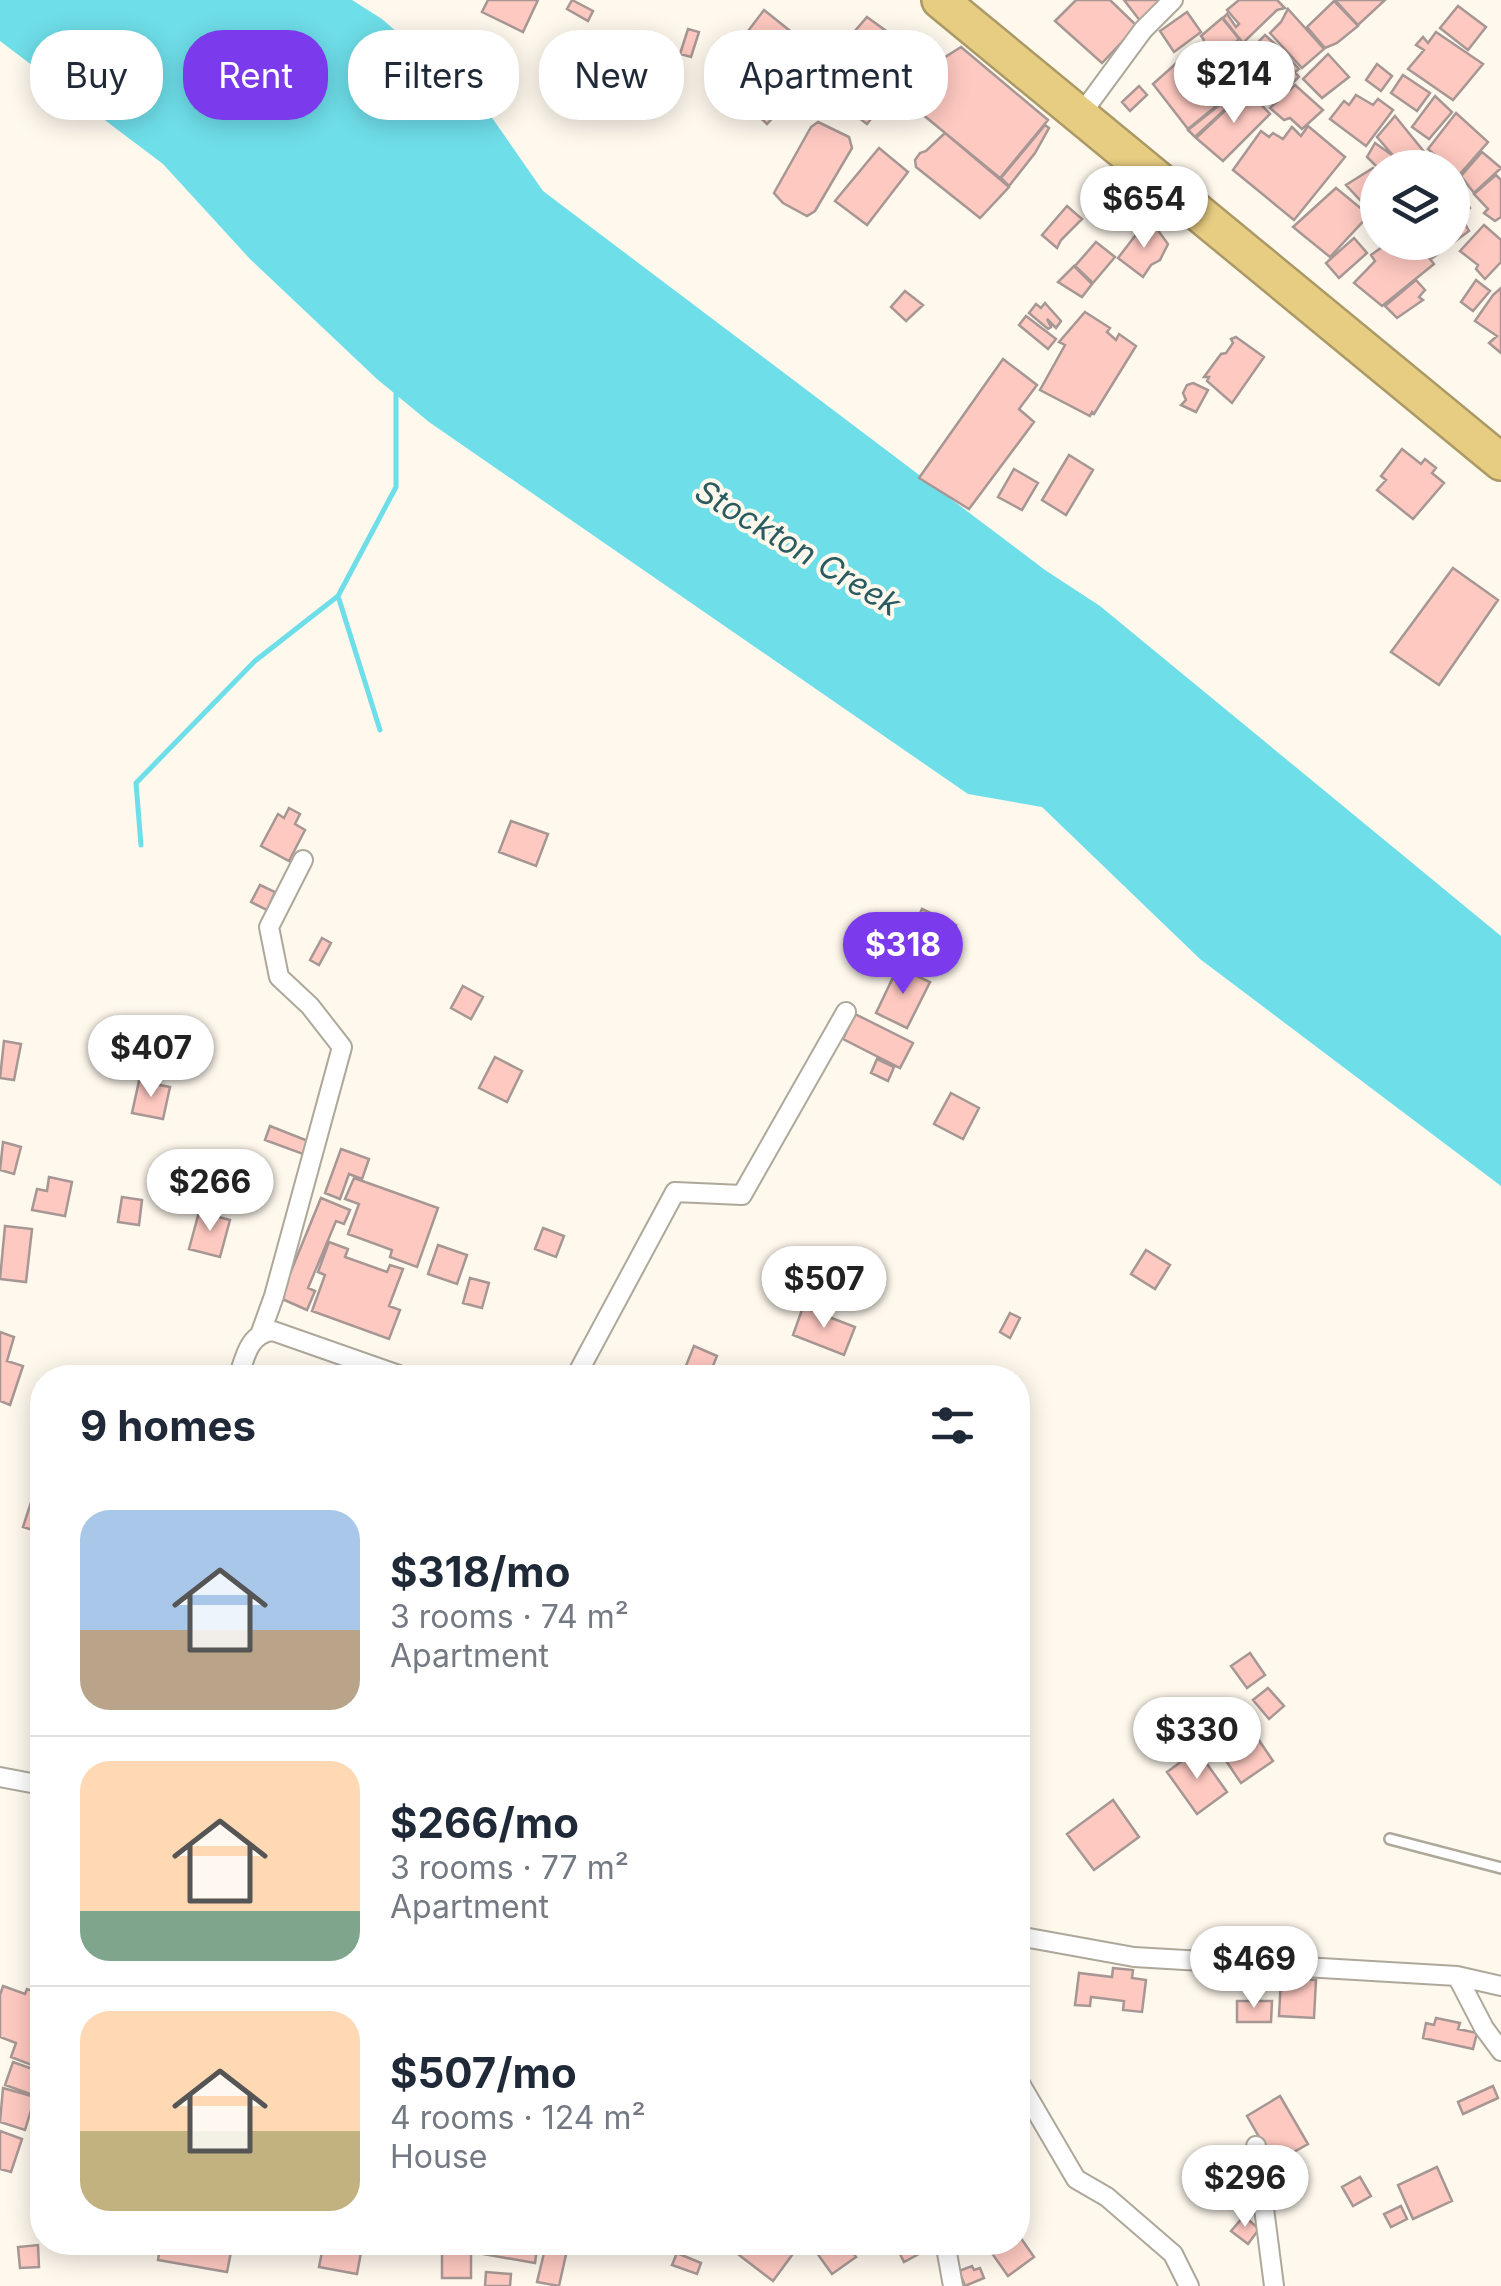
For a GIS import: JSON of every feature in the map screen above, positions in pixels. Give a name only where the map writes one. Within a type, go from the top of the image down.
[{"type":"highway","points":[[940,0],[1501,462]]},
{"type":"street","points":[[1078,117],[1142,30],[1173,0]]},
{"type":"street","points":[[242,1365],[248,1349],[261,1332],[274,1296],[342,1047],[310,1006],[278,977],[270,927],[303,860]]},
{"type":"street","points":[[582,1365],[675,1192],[742,1195],[846,1012]]},
{"type":"street","points":[[261,1332],[290,1335],[372,1365]]},
{"type":"street","points":[[0,1777],[30,1782]]},
{"type":"street","points":[[1030,1942],[1134,1957],[1458,1976],[1501,1986]]},
{"type":"street","points":[[1458,1976],[1484,2028],[1501,2051]]},
{"type":"street","points":[[1030,2100],[1076,2179],[1107,2198],[1172,2254],[1188,2286]]},
{"type":"street","points":[[1256,2146],[1274,2286]]},
{"type":"street","points":[[948,2255],[954,2286]]},
{"type":"lane","points":[[1390,1838],[1501,1868]]},
{"type":"water","name":"Stockton Creek","points":[[0,0],[352,0],[382,19],[395,30],[348,30],[348,120],[494,120],[543,191],[1045,570],[1100,606],[1501,936],[1501,1186],[1200,959],[1042,807],[968,794],[429,422],[377,379],[250,259],[163,164],[105,120],[163,120],[163,30],[30,30],[30,64],[0,41]]},
{"type":"building","points":[[488,0],[538,0],[523,32],[482,12]]},
{"type":"building","points":[[572,0],[593,11],[588,21],[567,9]]},
{"type":"building","points":[[1076,0],[1110,0],[1137,26],[1102,63],[1055,21]]},
{"type":"building","points":[[1124,0],[1165,0],[1141,22]]},
{"type":"building","points":[[1239,0],[1277,0],[1285,8],[1277,10],[1243,43],[1223,18],[1227,14],[1236,27],[1239,24],[1227,10]]},
{"type":"building","points":[[1335,0],[1385,0],[1358,25]]},
{"type":"building","points":[[1334,1],[1358,26],[1325,48],[1307,27]]},
{"type":"building","points":[[1458,6],[1486,27],[1468,50],[1440,28]]},
{"type":"building","points":[[1288,9],[1324,49],[1302,68],[1270,33]]},
{"type":"building","points":[[764,10],[789,30],[749,30]]},
{"type":"building","points":[[1187,12],[1201,32],[1174,52],[1160,31]]},
{"type":"building","points":[[867,17],[885,30],[856,30]]},
{"type":"building","points":[[1222,18],[1239,39],[1233,45],[1237,47],[1222,60],[1219,55],[1214,59],[1202,44],[1201,36]]},
{"type":"building","points":[[688,29],[699,32],[691,57],[684,55]]},
{"type":"building","points":[[1436,32],[1483,64],[1453,100],[1408,69],[1424,50],[1416,45],[1423,37],[1428,43]]},
{"type":"building","points":[[1265,35],[1284,52],[1251,88],[1231,71]]},
{"type":"building","points":[[1199,43],[1213,62],[1218,57],[1242,85],[1224,95],[1226,98],[1188,129],[1153,84]]},
{"type":"building","points":[[961,47],[1048,120],[1000,178],[929,120],[948,120],[948,55]]},
{"type":"building","points":[[1328,54],[1349,77],[1322,98],[1303,79]]},
{"type":"building","points":[[1288,57],[1299,69],[1295,72],[1299,77],[1282,93],[1279,89],[1274,93],[1262,80]]},
{"type":"building","points":[[1377,64],[1392,76],[1381,91],[1366,80]]},
{"type":"building","points":[[1403,75],[1430,93],[1417,111],[1391,93]]},
{"type":"building","points":[[1295,85],[1323,110],[1302,129],[1270,108]]},
{"type":"building","points":[[1139,86],[1147,95],[1130,111],[1122,102]]},
{"type":"building","points":[[1242,87],[1245,91],[1195,137],[1188,130]]},
{"type":"building","points":[[1247,90],[1270,114],[1223,161],[1196,138]]},
{"type":"building","points":[[1356,95],[1373,105],[1378,99],[1393,110],[1366,146],[1330,119],[1344,101],[1349,105]]},
{"type":"building","points":[[1435,96],[1452,112],[1429,139],[1412,127]]},
{"type":"building","points":[[1456,113],[1488,142],[1470,162],[1470,150],[1428,149]]},
{"type":"building","points":[[1395,116],[1423,150],[1388,150],[1377,137]]},
{"type":"building","points":[[818,122],[849,137],[852,148],[815,211],[807,216],[783,203],[774,193],[811,127]]},
{"type":"building","points":[[1045,125],[1049,128],[1035,153],[1009,186],[1001,178]]},
{"type":"building","points":[[1308,126],[1345,157],[1294,220],[1233,170],[1261,131],[1283,139],[1292,127],[1301,136]]},
{"type":"building","points":[[945,133],[1009,187],[980,218],[916,167],[920,153]]},
{"type":"building","points":[[879,148],[908,172],[867,225],[835,201]]},
{"type":"building","points":[[1482,152],[1501,168],[1474,193],[1470,188],[1470,166]]},
{"type":"building","points":[[1496,175],[1501,180],[1501,217],[1495,221],[1484,213],[1488,209],[1474,194]]},
{"type":"building","points":[[1360,176],[1360,200],[1346,185]]},
{"type":"building","points":[[1336,188],[1360,208],[1360,225],[1330,257],[1293,227]]},
{"type":"building","points":[[1067,206],[1082,219],[1057,248],[1042,235]]},
{"type":"building","points":[[1484,225],[1501,240],[1501,262],[1485,279],[1470,259],[1470,240]]},
{"type":"building","points":[[1157,229],[1168,244],[1160,260],[1143,277],[1118,258],[1138,232]]},
{"type":"building","points":[[1354,238],[1360,245],[1360,259],[1339,278],[1326,263]]},
{"type":"building","points":[[1096,242],[1115,257],[1093,283],[1075,266]]},
{"type":"building","points":[[1431,260],[1434,264],[1382,306],[1354,283],[1375,261]]},
{"type":"building","points":[[1074,266],[1092,284],[1082,297],[1058,282]]},
{"type":"building","points":[[1416,280],[1425,290],[1419,297],[1423,300],[1397,318],[1385,306]]},
{"type":"building","points":[[1476,280],[1490,291],[1473,311],[1461,302]]},
{"type":"building","points":[[1501,288],[1501,353],[1489,343],[1497,336],[1475,321]]},
{"type":"building","points":[[905,291],[923,305],[906,321],[891,307]]},
{"type":"building","points":[[1045,303],[1061,321],[1056,328],[1047,319],[1051,327],[1048,329],[1029,313],[1036,304],[1041,308]]},
{"type":"building","points":[[1085,312],[1110,328],[1107,332],[1116,340],[1119,334],[1136,346],[1090,416],[1040,390],[1065,345],[1059,342]]},
{"type":"building","points":[[1026,316],[1056,339],[1048,349],[1019,325]]},
{"type":"building","points":[[1236,337],[1264,357],[1232,403],[1207,381],[1209,377],[1204,377]]},
{"type":"building","points":[[1003,359],[1037,385],[1019,409],[1034,422],[969,509],[919,478]]},
{"type":"building","points":[[1193,383],[1208,390],[1196,412],[1181,405],[1186,400],[1183,393],[1187,385]]},
{"type":"building","points":[[1402,449],[1421,464],[1425,459],[1436,468],[1432,473],[1444,483],[1413,519],[1377,490],[1386,480],[1381,476]]},
{"type":"building","points":[[1069,455],[1093,470],[1066,515],[1042,500]]},
{"type":"building","points":[[1014,469],[1038,483],[1022,510],[998,497]]},
{"type":"building","points":[[1453,568],[1498,600],[1439,685],[1391,652]]},
{"type":"building","points":[[289,808],[300,814],[295,824],[305,830],[289,861],[261,846],[278,814],[284,818]]},
{"type":"building","points":[[511,821],[548,834],[536,866],[499,852]]},
{"type":"building","points":[[260,885],[275,892],[267,910],[251,902]]},
{"type":"building","points":[[922,909],[956,925],[942,956],[908,940]]},
{"type":"building","points":[[322,938],[331,943],[319,965],[310,960]]},
{"type":"building","points":[[898,967],[930,982],[907,1028],[876,1013]]},
{"type":"building","points":[[463,986],[483,997],[471,1019],[451,1008]]},
{"type":"building","points":[[855,1014],[913,1043],[900,1068],[843,1039]]},
{"type":"building","points":[[4,1041],[21,1044],[14,1080],[0,1078]]},
{"type":"building","points":[[495,1057],[522,1071],[507,1102],[479,1088]]},
{"type":"building","points":[[877,1059],[894,1067],[888,1081],[871,1073]]},
{"type":"building","points":[[139,1081],[170,1087],[163,1119],[132,1113]]},
{"type":"building","points":[[951,1093],[979,1108],[963,1139],[934,1124]]},
{"type":"building","points":[[270,1126],[308,1141],[303,1154],[265,1140]]},
{"type":"building","points":[[3,1142],[21,1147],[14,1174],[0,1170]]},
{"type":"building","points":[[341,1149],[369,1159],[362,1179],[349,1174],[340,1199],[325,1193]]},
{"type":"building","points":[[224,1156],[242,1158],[240,1172],[223,1170]]},
{"type":"building","points":[[49,1177],[72,1182],[65,1216],[32,1210],[37,1189],[47,1191]]},
{"type":"building","points":[[354,1178],[438,1208],[417,1267],[390,1257],[392,1250],[348,1234],[359,1204],[345,1199]]},
{"type":"building","points":[[122,1197],[142,1200],[139,1225],[118,1222]]},
{"type":"building","points":[[321,1198],[350,1210],[344,1224],[336,1221],[308,1288],[315,1291],[307,1310],[280,1298]]},
{"type":"building","points":[[199,1212],[230,1220],[220,1257],[189,1249]]},
{"type":"building","points":[[5,1226],[32,1229],[26,1282],[0,1279]]},
{"type":"building","points":[[543,1228],[564,1236],[556,1257],[535,1249]]},
{"type":"building","points":[[329,1242],[348,1249],[345,1257],[387,1272],[390,1265],[403,1269],[389,1306],[400,1310],[389,1339],[312,1311],[325,1275],[318,1272]]},
{"type":"building","points":[[438,1245],[467,1255],[457,1284],[428,1274]]},
{"type":"building","points":[[1146,1250],[1170,1265],[1155,1289],[1131,1274]]},
{"type":"building","points":[[822,1266],[850,1280],[838,1304],[810,1290]]},
{"type":"building","points":[[470,1278],[489,1283],[482,1308],[463,1303]]},
{"type":"building","points":[[803,1307],[855,1327],[844,1355],[793,1335]]},
{"type":"building","points":[[1010,1313],[1020,1318],[1010,1338],[1000,1332]]},
{"type":"building","points":[[0,1332],[14,1337],[7,1361],[23,1366],[10,1405],[0,1401]]},
{"type":"building","points":[[694,1346],[717,1356],[713,1365],[686,1365]]},
{"type":"building","points":[[30,1505],[30,1529],[23,1527]]},
{"type":"building","points":[[1250,1653],[1265,1675],[1247,1688],[1231,1666]]},
{"type":"building","points":[[1268,1688],[1284,1706],[1269,1719],[1253,1700]]},
{"type":"building","points":[[1244,1718],[1273,1761],[1241,1783],[1212,1740]]},
{"type":"building","points":[[1197,1750],[1227,1792],[1197,1814],[1167,1772]]},
{"type":"building","points":[[1113,1800],[1139,1837],[1094,1870],[1067,1834]]},
{"type":"building","points":[[1113,1968],[1133,1970],[1132,1978],[1146,1980],[1142,2012],[1123,2010],[1124,2001],[1091,1997],[1090,2006],[1075,2005],[1079,1973],[1112,1977]]},
{"type":"building","points":[[1281,1978],[1316,1980],[1314,2018],[1279,2016]]},
{"type":"building","points":[[3,1986],[25,1994],[30,1990],[30,2064],[11,2057],[16,2043],[0,2037]]},
{"type":"building","points":[[1237,2001],[1272,2001],[1271,2022],[1237,2022]]},
{"type":"building","points":[[1436,2018],[1460,2023],[1458,2029],[1477,2033],[1473,2049],[1423,2038],[1426,2023],[1434,2025]]},
{"type":"building","points":[[13,2062],[30,2068],[30,2094],[5,2085]]},
{"type":"building","points":[[1493,2086],[1498,2098],[1463,2114],[1458,2102]]},
{"type":"building","points":[[3,2088],[30,2096],[25,2130],[0,2122]]},
{"type":"building","points":[[1280,2096],[1308,2144],[1274,2163],[1247,2116]]},
{"type":"building","points":[[0,2131],[22,2139],[11,2172],[0,2169]]},
{"type":"building","points":[[1437,2167],[1452,2201],[1413,2219],[1398,2185]]},
{"type":"building","points":[[1360,2177],[1371,2196],[1353,2206],[1342,2187]]},
{"type":"building","points":[[1401,2206],[1407,2219],[1391,2227],[1384,2214]]},
{"type":"building","points":[[1244,2216],[1259,2229],[1248,2244],[1231,2231]]},
{"type":"building","points":[[30,2246],[30,2255],[38,2255],[39,2267],[20,2268],[18,2247]]},
{"type":"building","points":[[1030,2251],[1034,2257],[1008,2276],[993,2255],[1030,2255]]},
{"type":"building","points":[[159,2255],[230,2255],[227,2272],[158,2260]]},
{"type":"building","points":[[321,2255],[361,2255],[357,2274],[319,2267]]},
{"type":"building","points":[[442,2255],[471,2255],[471,2278],[442,2278]]},
{"type":"building","points":[[489,2255],[536,2255],[535,2263]]},
{"type":"building","points":[[544,2255],[566,2255],[559,2286],[537,2282]]},
{"type":"building","points":[[676,2255],[701,2263],[697,2274],[672,2265]]},
{"type":"building","points":[[739,2255],[792,2255],[773,2281]]},
{"type":"building","points":[[818,2255],[855,2255],[856,2257],[832,2274]]},
{"type":"building","points":[[972,2266],[974,2270],[980,2268],[984,2278],[965,2286],[959,2271]]},
{"type":"building","points":[[486,2272],[511,2274],[510,2286],[485,2286]]},
{"type":"waterway","points":[[141,845],[136,783],[255,661],[338,596],[396,487],[396,391]]},
{"type":"waterway","points":[[338,596],[380,730]]}]
